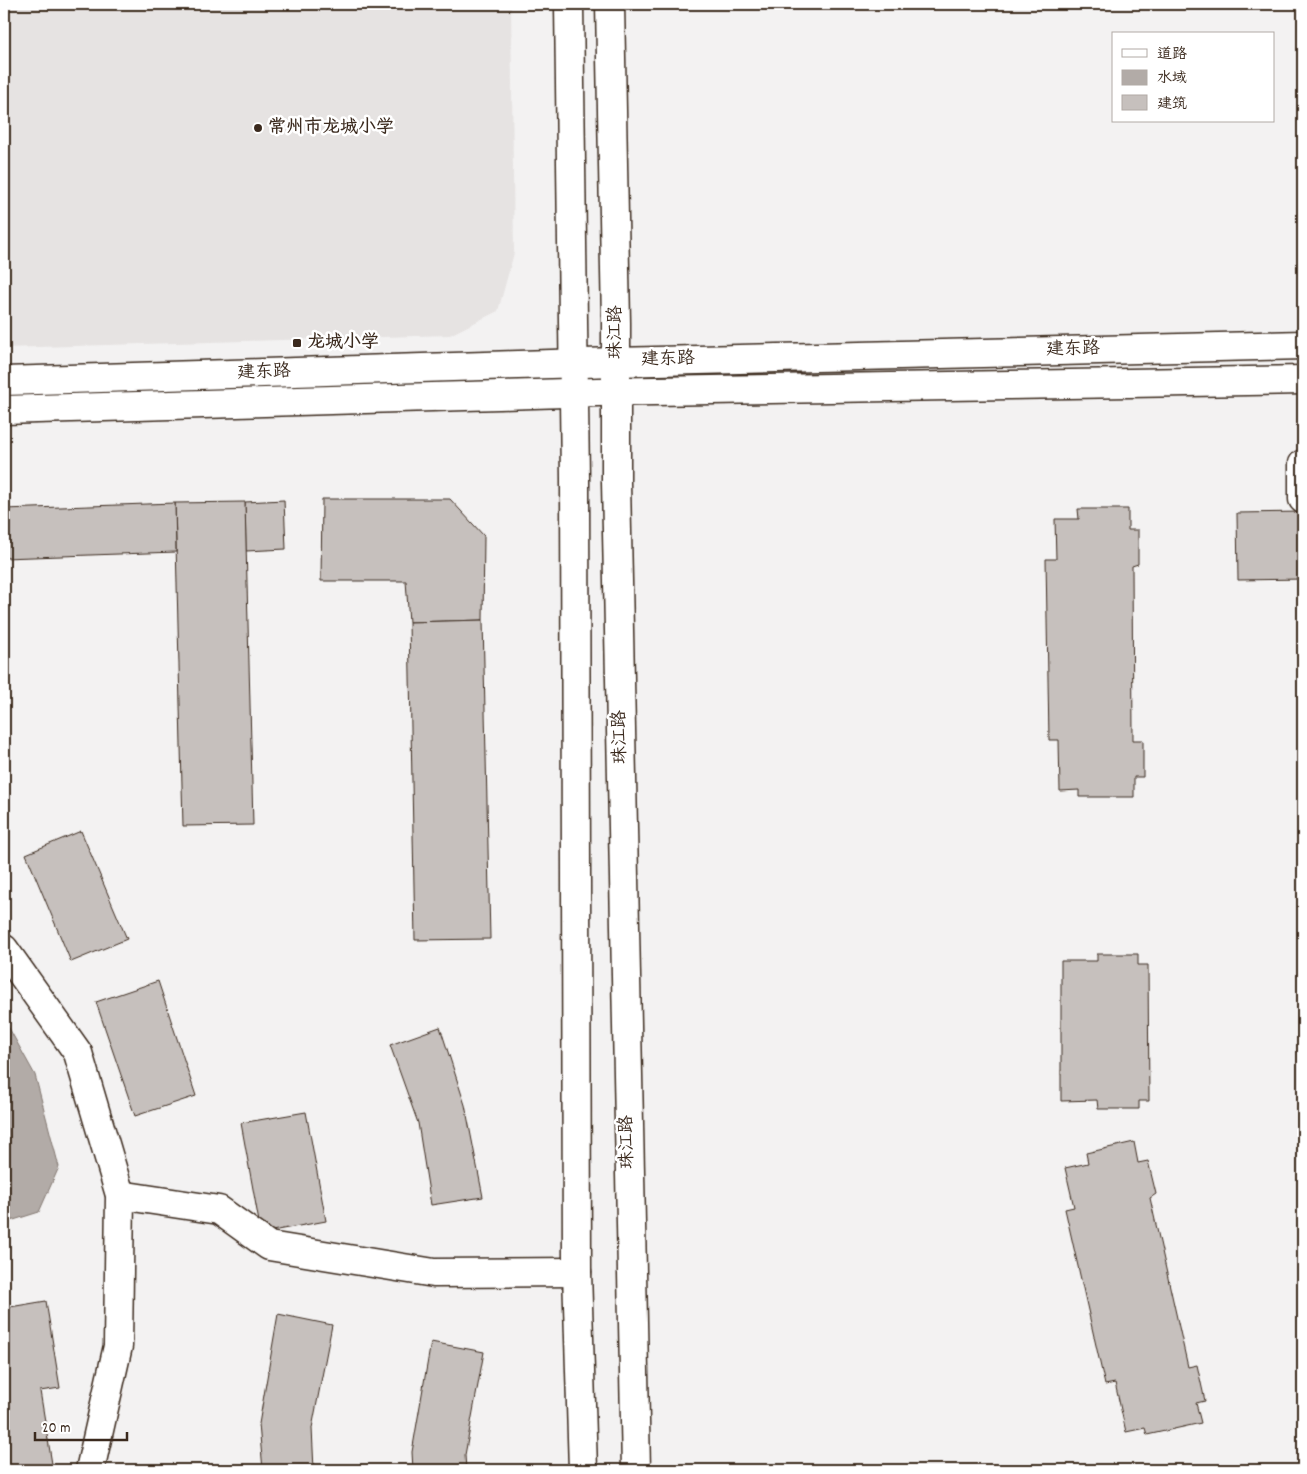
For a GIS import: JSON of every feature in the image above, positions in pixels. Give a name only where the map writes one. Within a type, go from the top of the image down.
[{"type":"street","points":[[569,4],[574,392],[577,1272],[583,1470]]},
{"type":"street","name":"珠江路","points":[[610,4],[631,1307],[636,1470]]},
{"type":"street","name":"建东路","points":[[4,381],[616,362],[1303,344]]},
{"type":"street","name":"建东路","points":[[4,410],[616,391],[1303,380]]},
{"type":"street","points":[[1303,464],[1303,499]]},
{"type":"street","points":[[4,949],[78,1053],[120,1195],[118,1346],[90,1470]]},
{"type":"street","points":[[120,1195],[219,1210],[269,1246],[434,1273],[577,1272]]},
{"type":"shaded area","name":"常州市龙城小学","points":[[4,4],[511,4],[514,253],[498,311],[450,335],[4,348]]},
{"type":"water","points":[[4,1019],[35,1075],[59,1167],[39,1212],[4,1223]]},
{"type":"building","points":[[322,499],[450,499],[484,536],[483,620],[409,622],[406,581],[321,581]]},
{"type":"building","points":[[284,500],[286,549],[246,551],[245,502]]},
{"type":"building","points":[[245,502],[253,825],[183,826],[175,503]]},
{"type":"building","points":[[175,503],[176,552],[4,558],[4,509]]},
{"type":"building","points":[[1078,509],[1128,509],[1128,530],[1138,530],[1138,564],[1132,566],[1133,740],[1143,740],[1143,777],[1134,777],[1134,797],[1079,797],[1079,790],[1060,791],[1059,740],[1049,740],[1046,559],[1056,559],[1055,519],[1079,519]]},
{"type":"building","points":[[1303,512],[1303,579],[1238,580],[1237,513]]},
{"type":"building","points":[[483,620],[490,939],[415,940],[409,622]]},
{"type":"building","points":[[81,831],[127,939],[71,962],[26,854]]},
{"type":"building","points":[[1097,954],[1138,954],[1138,965],[1148,965],[1149,1101],[1139,1101],[1139,1109],[1098,1109],[1097,1100],[1061,1101],[1061,961],[1097,961]]},
{"type":"building","points":[[158,981],[196,1096],[135,1116],[96,1002]]},
{"type":"building","points":[[440,1027],[465,1105],[483,1197],[431,1205],[418,1123],[390,1045]]},
{"type":"building","points":[[306,1112],[326,1221],[261,1233],[241,1123]]},
{"type":"building","points":[[1134,1142],[1138,1163],[1148,1161],[1156,1194],[1150,1198],[1188,1367],[1197,1365],[1205,1401],[1196,1403],[1201,1423],[1147,1435],[1145,1428],[1126,1432],[1115,1383],[1105,1385],[1065,1209],[1074,1207],[1065,1168],[1088,1163],[1086,1153]]},
{"type":"building","points":[[46,1301],[60,1388],[40,1391],[53,1470],[4,1470],[4,1308]]},
{"type":"building","points":[[278,1314],[332,1325],[312,1428],[314,1470],[263,1470],[259,1424]]},
{"type":"building","points":[[431,1342],[484,1352],[465,1455],[466,1470],[413,1470],[412,1452]]},
{"type":"place","name":"常州市龙城小学","points":[[258,128]]},
{"type":"place","name":"龙城小学","points":[[297,343]]}]
